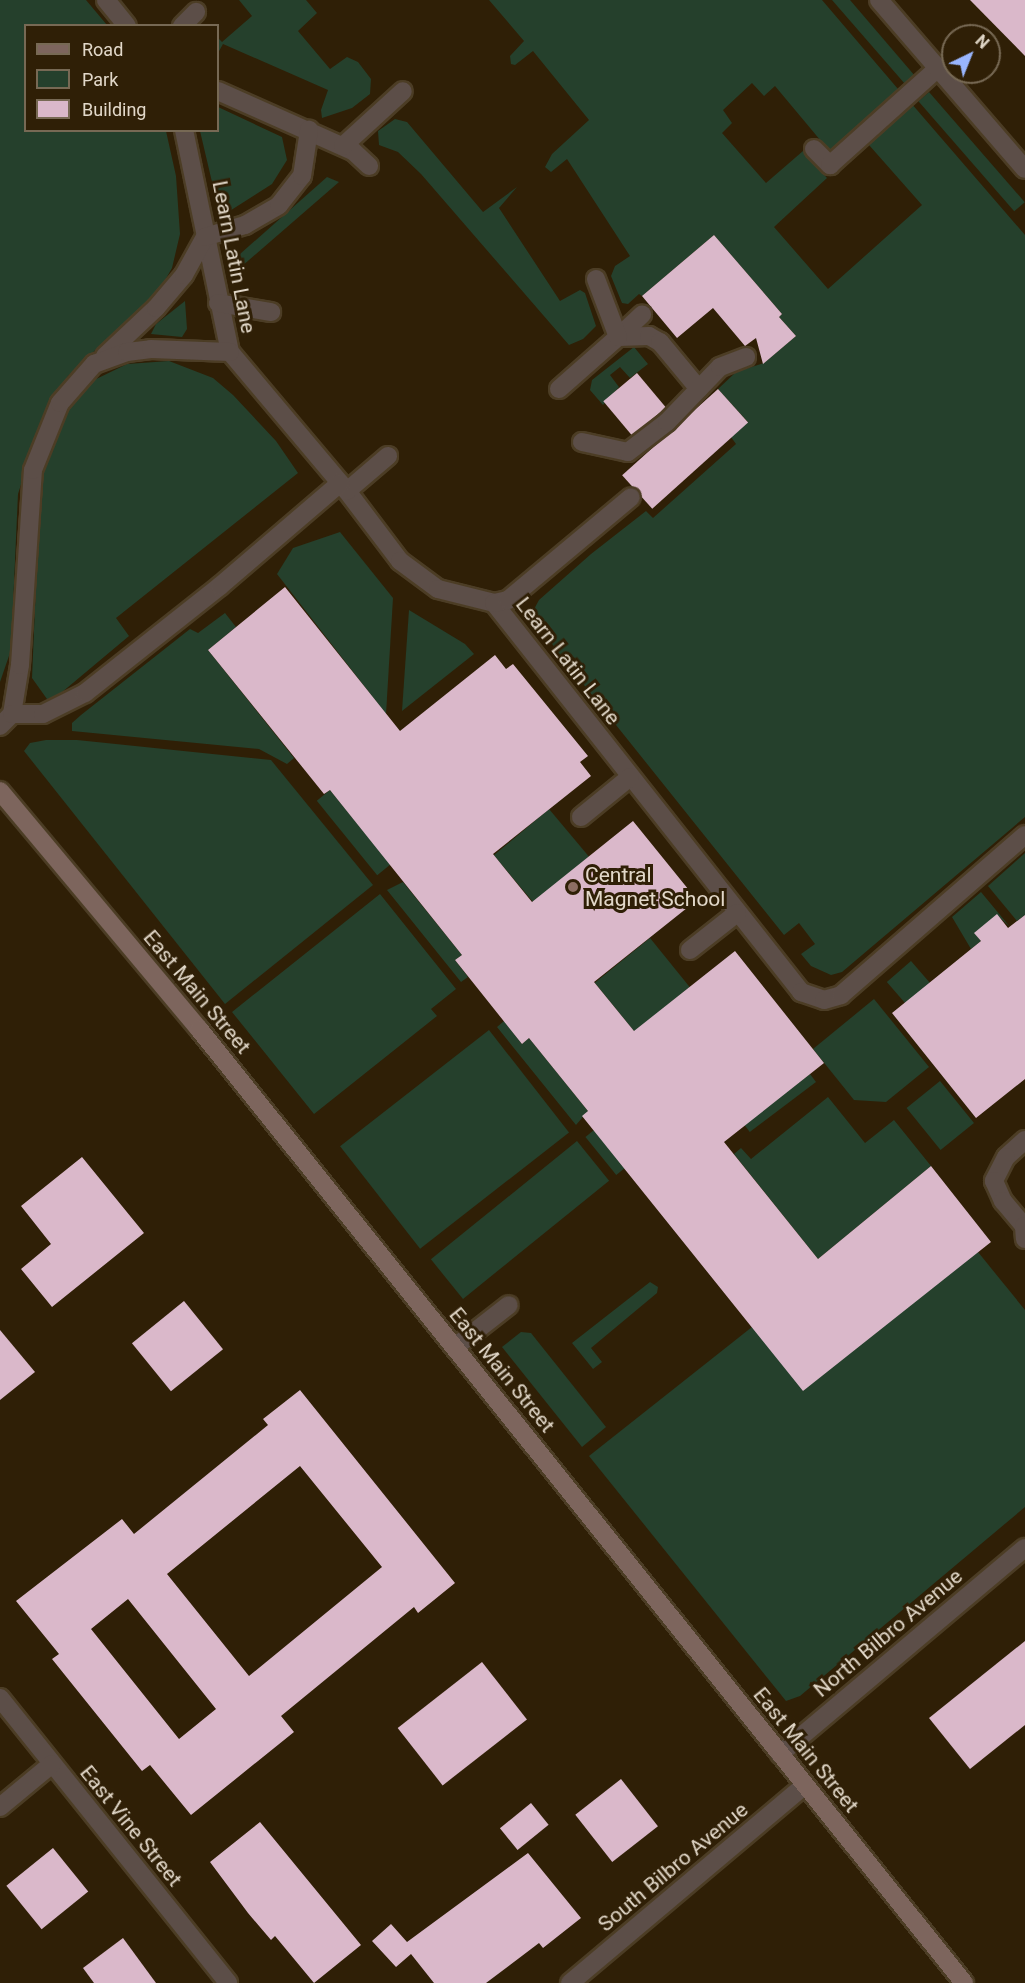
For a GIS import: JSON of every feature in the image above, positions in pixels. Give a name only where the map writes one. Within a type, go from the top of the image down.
[{"type":"street","points":[[106,0],[125,24]]},
{"type":"street","points":[[879,0],[1025,169]]},
{"type":"street","points":[[184,24],[196,12]]},
{"type":"street","points":[[814,149],[830,165],[938,68]]},
{"type":"street","points":[[219,91],[344,146],[369,166]]},
{"type":"street","points":[[344,146],[403,91]]},
{"type":"street","points":[[309,130],[302,176],[279,205],[245,225],[205,237],[184,275],[156,308],[94,364],[60,403],[33,470],[20,664],[6,720],[43,714],[85,693],[343,487],[388,456]]},
{"type":"street","name":"Learn Latin Lane","points":[[184,132],[218,303],[230,352],[343,487],[400,561],[438,589],[494,603],[801,992],[824,1000],[842,995],[1025,835]]},
{"type":"street","points":[[596,279],[618,337]]},
{"type":"street","points":[[218,303],[271,312]]},
{"type":"street","points":[[559,389],[642,315]]},
{"type":"street","points":[[618,337],[648,336],[660,342],[699,389]]},
{"type":"street","points":[[94,364],[151,349],[230,352]]},
{"type":"street","points":[[582,442],[628,453],[667,422],[720,367],[746,357]]},
{"type":"street","points":[[494,603],[508,600],[631,497]]},
{"type":"street","points":[[580,817],[630,777]]},
{"type":"street","name":"East Main Street","points":[[0,791],[199,1029],[964,1983]]},
{"type":"street","points":[[690,950],[737,913]]},
{"type":"street","points":[[1025,1140],[1002,1162],[994,1181],[1003,1201],[1024,1226],[1025,1239]]},
{"type":"street","points":[[455,1347],[509,1305]]},
{"type":"street","name":"North Bilbro Avenue","points":[[780,1754],[1025,1548]]},
{"type":"street","name":"East Vine Street","points":[[0,1698],[228,1983]]},
{"type":"street","points":[[0,1807],[52,1764]]},
{"type":"street","name":"South Bilbro Avenue","points":[[570,1983],[806,1785]]},
{"type":"green space","points":[[0,0],[86,0],[106,24],[24,24],[24,132],[166,132],[176,176],[180,234],[172,268],[160,289],[68,376],[42,418],[18,494],[11,650],[0,682]]},
{"type":"green space","points":[[239,0],[306,0],[317,13],[298,31],[330,69],[347,57],[358,62],[371,79],[370,94],[352,108],[322,118],[321,110],[328,90],[223,44],[219,51],[219,39],[222,42],[252,16]]},
{"type":"green space","points":[[489,0],[822,0],[898,89],[831,153],[775,86],[764,96],[752,83],[723,110],[732,123],[722,133],[766,183],[803,151],[827,178],[774,227],[828,289],[922,205],[869,145],[911,103],[1025,235],[1025,817],[842,972],[831,975],[811,966],[801,954],[815,944],[799,923],[784,935],[556,650],[532,613],[539,600],[591,554],[646,511],[653,518],[736,444],[731,437],[748,422],[718,389],[736,372],[764,363],[796,336],[779,317],[782,314],[714,235],[642,296],[639,294],[628,304],[622,303],[611,276],[615,266],[630,256],[567,159],[551,172],[545,167],[552,154],[589,120],[533,51],[515,65],[511,64],[510,56],[524,41]]},
{"type":"green space","points":[[832,0],[850,0],[915,76],[905,84]]},
{"type":"green space","points":[[929,92],[1025,202],[1014,211],[918,101]]},
{"type":"green space","points":[[219,107],[282,137],[287,160],[272,184],[225,214],[216,199],[200,132],[219,132]]},
{"type":"green space","points":[[395,119],[407,122],[483,212],[517,187],[499,208],[560,301],[580,290],[585,293],[596,326],[583,339],[569,345],[421,174],[398,152],[379,145],[378,131]]},
{"type":"green space","points":[[327,177],[339,182],[234,273],[231,262]]},
{"type":"green space","points":[[185,301],[187,329],[182,337],[151,334],[156,324]]},
{"type":"green space","points":[[634,347],[648,364],[630,378],[620,367],[610,375],[619,387],[603,405],[590,390],[592,380]]},
{"type":"green space","points":[[169,361],[213,378],[233,395],[276,441],[298,473],[116,618],[129,636],[55,698],[47,699],[32,678],[40,489],[48,455],[61,421],[88,383],[127,364]]},
{"type":"green space","points":[[340,532],[393,598],[386,714],[277,574],[293,548]]},
{"type":"green space","points":[[409,610],[465,644],[474,654],[402,711]]},
{"type":"green space","points":[[225,613],[236,627],[208,650],[294,758],[287,764],[259,749],[72,731],[72,723],[81,715],[190,629],[198,633]]},
{"type":"green space","points":[[46,740],[77,740],[271,760],[373,885],[225,1004],[24,751],[30,743]]},
{"type":"green space","points":[[330,790],[390,865],[377,875],[317,801]]},
{"type":"green space","points":[[549,809],[589,856],[534,903],[494,855]]},
{"type":"green space","points":[[1025,853],[1025,915],[1017,921],[988,886]]},
{"type":"green space","points":[[403,882],[462,955],[455,960],[468,977],[461,982],[387,890]]},
{"type":"green space","points":[[981,892],[1010,927],[997,915],[975,933],[981,941],[971,949],[952,917]]},
{"type":"green space","points":[[380,894],[456,989],[431,1009],[437,1016],[314,1114],[232,1012]]},
{"type":"green space","points":[[650,938],[690,987],[634,1032],[595,983]]},
{"type":"green space","points":[[911,961],[930,983],[906,1004],[887,982]]},
{"type":"green space","points":[[874,999],[929,1067],[886,1102],[854,1100],[813,1049]]},
{"type":"green space","points":[[504,1021],[522,1044],[529,1038],[588,1111],[576,1125],[497,1027]]},
{"type":"green space","points":[[489,1030],[569,1132],[420,1249],[340,1146]]},
{"type":"green space","points":[[810,1074],[816,1082],[750,1132],[744,1124]]},
{"type":"green space","points":[[940,1081],[974,1123],[941,1150],[907,1108]]},
{"type":"green space","points":[[828,1097],[865,1143],[894,1120],[931,1166],[818,1259],[734,1154],[741,1148],[751,1159]]},
{"type":"green space","points":[[594,1130],[625,1168],[616,1175],[585,1137]]},
{"type":"green space","points":[[577,1141],[609,1181],[463,1299],[431,1259]]},
{"type":"green space","points":[[978,1252],[1025,1310],[1025,1507],[800,1696],[786,1701],[589,1456],[752,1327]]},
{"type":"green space","points":[[650,1282],[658,1287],[657,1293],[591,1348],[602,1362],[593,1369],[572,1343]]},
{"type":"green space","points":[[521,1332],[531,1333],[606,1427],[582,1447],[502,1347]]},
{"type":"building","points":[[970,0],[1025,0],[1025,56],[1001,32],[1001,24],[994,24]]},
{"type":"building","points":[[714,235],[782,314],[779,317],[796,336],[763,364],[756,338],[745,346],[713,308],[677,338],[642,296]]},
{"type":"building","points":[[637,373],[666,407],[632,436],[603,401]]},
{"type":"building","points":[[718,389],[748,422],[652,509],[622,475]]},
{"type":"building","points":[[285,587],[400,731],[495,655],[506,669],[513,664],[588,756],[580,762],[591,776],[493,854],[532,902],[633,821],[697,900],[594,982],[634,1031],[735,951],[824,1063],[724,1142],[818,1259],[931,1166],[991,1242],[803,1391],[582,1116],[588,1111],[529,1038],[522,1044],[455,960],[462,955],[330,790],[324,794],[208,650]]},
{"type":"building","points":[[997,914],[1008,928],[1025,915],[1025,1079],[976,1118],[892,1013],[981,941],[974,933]]},
{"type":"building","points":[[82,1157],[144,1233],[52,1307],[21,1269],[51,1244],[21,1206]]},
{"type":"building","points":[[184,1301],[223,1349],[171,1391],[132,1343]]},
{"type":"building","points":[[0,1330],[35,1372],[0,1400]]},
{"type":"building","points":[[300,1390],[455,1583],[418,1613],[414,1607],[281,1716],[294,1732],[191,1815],[150,1765],[142,1771],[52,1659],[59,1654],[16,1601],[122,1519],[134,1534],[268,1425],[263,1419]],"holes":[[[300,1466],[382,1567],[249,1676],[167,1574]],[[128,1599],[216,1709],[179,1739],[91,1629]]]},
{"type":"building","points":[[1025,1641],[1025,1725],[970,1769],[929,1718]]},
{"type":"building","points":[[482,1662],[527,1720],[443,1785],[398,1728]]},
{"type":"building","points":[[621,1779],[658,1826],[612,1862],[575,1815]]},
{"type":"building","points":[[531,1803],[549,1825],[518,1850],[500,1828]]},
{"type":"building","points":[[260,1822],[361,1945],[314,1983],[275,1936],[271,1940],[210,1862]]},
{"type":"building","points":[[53,1848],[88,1892],[42,1929],[6,1886]]},
{"type":"building","points":[[528,1853],[581,1918],[543,1948],[539,1943],[486,1983],[434,1983],[411,1954],[396,1967],[372,1941],[391,1924],[407,1942]]},
{"type":"building","points":[[123,1938],[156,1983],[94,1983],[83,1968]]},
{"type":"place","name":"Central Magnet School","points":[[573,887]]}]
